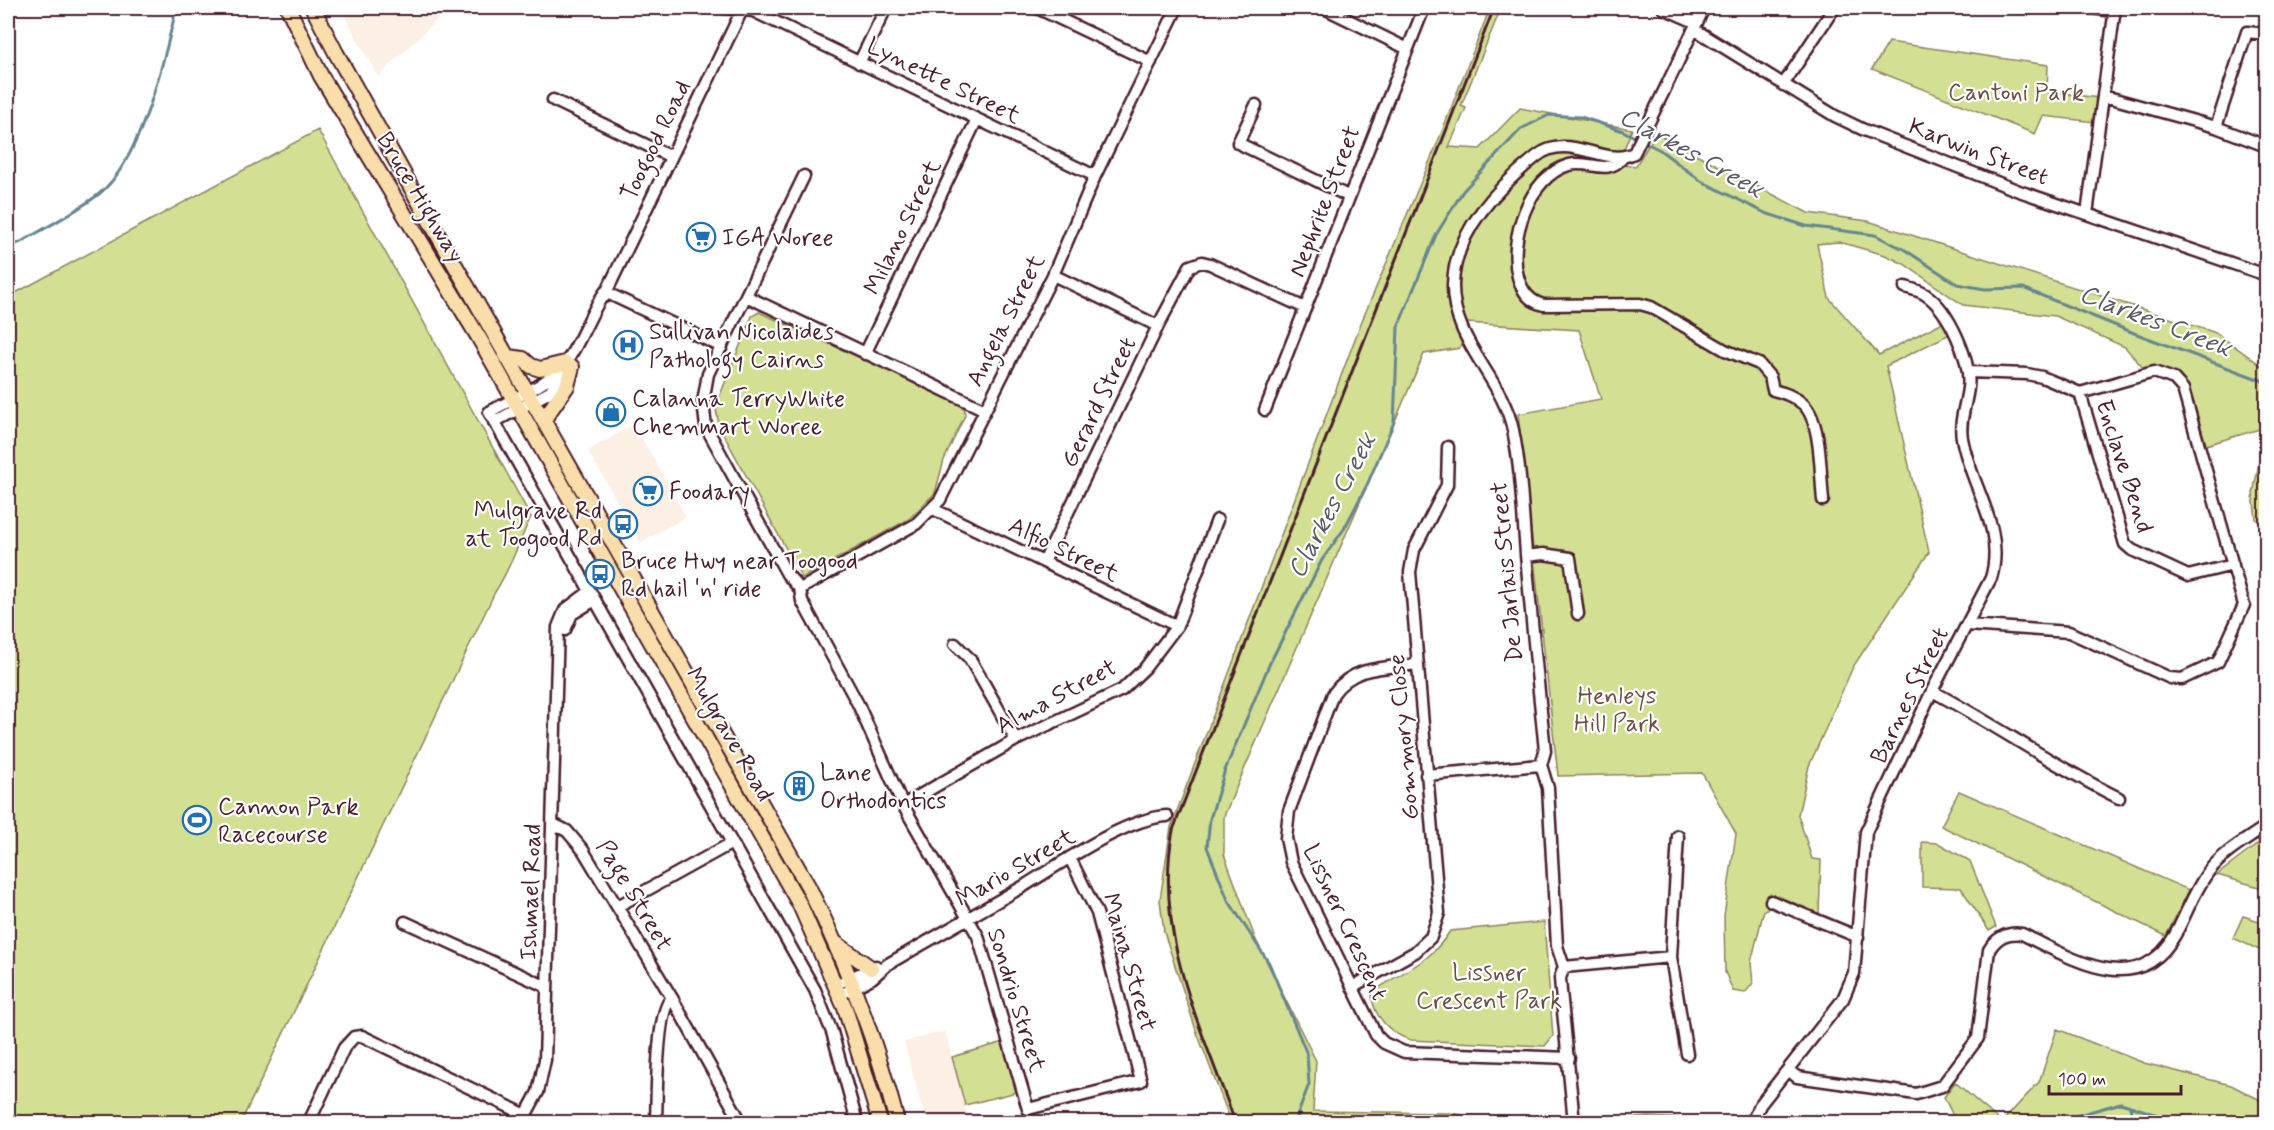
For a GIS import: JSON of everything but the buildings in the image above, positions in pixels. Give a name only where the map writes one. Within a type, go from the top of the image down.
[{"type":"main road","name":"Bruce Highway","points":[[288,8],[321,76],[516,403]]},
{"type":"main road","name":"Bruce Highway","points":[[313,8],[336,53],[530,396]]},
{"type":"main road","points":[[508,357],[523,359],[531,366],[540,369],[568,365],[567,386],[544,419]]},
{"type":"main road","name":"Mulgrave Road","points":[[530,396],[787,848],[853,983],[877,1051],[897,1122]]},
{"type":"main road","name":"Mulgrave Road","points":[[516,403],[800,905],[838,989],[880,1122]]},
{"type":"main road","points":[[835,943],[872,968]]},
{"type":"street","name":"Lynette Street","points":[[725,8],[753,11],[1095,176]]},
{"type":"street","points":[[859,63],[886,8]]},
{"type":"street","points":[[1037,8],[1151,62]]},
{"type":"street","name":"Angela Street","points":[[800,589],[916,524],[933,509],[1053,275],[1095,176],[1177,8]]},
{"type":"street","points":[[1324,8],[1406,48]]},
{"type":"street","name":"Nephrite Street","points":[[1265,410],[1406,48],[1424,8]]},
{"type":"street","name":"Karwin Street","points":[[1663,8],[1695,26],[1783,85],[1864,130],[2019,191],[2266,275]]},
{"type":"street","points":[[1704,8],[1645,131],[1631,153],[1609,168],[1576,164],[1561,168],[1546,178],[1524,213],[1516,242],[1514,255],[1522,290],[1533,302],[1544,305],[1640,304],[1651,307],[1725,350],[1759,364],[1770,377],[1773,390],[1794,398],[1807,409],[1814,426],[1823,500]]},
{"type":"street","points":[[1783,85],[1834,8]]},
{"type":"street","points":[[2087,214],[2115,9],[2090,8]]},
{"type":"street","name":"Toogood Road","points":[[516,403],[530,396],[545,381],[568,365],[593,309],[606,292],[742,9]]},
{"type":"street","points":[[2216,127],[2247,32],[2266,34]]},
{"type":"street","points":[[2104,96],[2216,127],[2266,146]]},
{"type":"street","points":[[553,100],[671,156]]},
{"type":"street","points":[[1256,105],[1238,143],[1348,196]]},
{"type":"street","name":"Milano Street","points":[[865,354],[977,119]]},
{"type":"street","name":"De Jarlais Street","points":[[1574,1122],[1560,978],[1564,967],[1557,946],[1548,788],[1541,765],[1545,751],[1513,429],[1497,386],[1468,343],[1459,323],[1453,286],[1456,260],[1468,230],[1485,207],[1542,153],[1552,149],[1575,147],[1631,153]]},
{"type":"street","name":"Sondrio Street","points":[[804,176],[708,374],[704,393],[706,427],[787,574],[800,589],[802,602],[858,704],[903,804],[969,918],[987,960],[1028,1109]]},
{"type":"street","name":"Gerard Street","points":[[1044,562],[1186,272],[1196,263],[1210,264],[1305,308]]},
{"type":"street","points":[[1053,275],[1158,326]]},
{"type":"street","name":"Barnes Street","points":[[1752,1122],[1760,1105],[1851,986],[1858,937],[1866,832],[1932,691],[1991,578],[1996,547],[1962,437],[1961,425],[1969,372],[1963,351],[1946,317],[1927,295],[1905,287]]},
{"type":"street","points":[[606,292],[722,347]]},
{"type":"street","points":[[746,296],[983,409]]},
{"type":"street","points":[[1967,625],[2069,632],[2170,678],[2182,679],[2218,662],[2244,605],[2183,388],[2174,379],[2154,372],[2080,393],[2042,377],[2027,374],[1969,372]]},
{"type":"street","name":"Enclave Bend","points":[[2080,393],[2125,544],[2132,550],[2188,576],[2233,565]]},
{"type":"street","name":"Mulgrave Road","points":[[516,403],[492,417],[822,1006],[857,1122]]},
{"type":"street","name":"Gommory Close","points":[[1352,987],[1415,952],[1431,936],[1439,913],[1410,572],[1414,550],[1447,485],[1448,447]]},
{"type":"street","name":"Alfio Street","points":[[933,509],[1177,626]]},
{"type":"street","name":"Alma Street","points":[[903,804],[1016,740],[1122,690],[1145,668],[1177,626],[1217,520]]},
{"type":"street","points":[[1526,556],[1543,554],[1570,558],[1578,614]]},
{"type":"street","name":"Ishmael Road","points":[[524,1119],[538,1092],[543,1070],[559,659],[567,620],[592,596]]},
{"type":"street","points":[[955,644],[970,659],[1016,740]]},
{"type":"street","name":"Lissner Crescent","points":[[1418,664],[1359,671],[1340,684],[1333,694],[1286,824],[1291,862],[1376,1035],[1393,1048],[1404,1052],[1569,1058]]},
{"type":"street","points":[[1932,691],[1983,718],[2019,744],[2068,773],[2119,798]]},
{"type":"street","points":[[1426,775],[1541,765]]},
{"type":"street","name":"Mario Street","points":[[838,989],[879,973],[888,964],[1070,858],[1131,826],[1152,817],[1167,816]]},
{"type":"street","name":"Page Street","points":[[553,824],[567,831],[578,843],[618,906],[741,1122]]},
{"type":"street","points":[[1788,1070],[1797,1077],[1916,1094],[1942,1086],[1978,1038],[1989,950],[1998,939],[2010,933],[2022,934],[2098,969],[2119,970],[2139,966],[2166,947],[2194,894],[2211,868],[2243,840],[2266,826]]},
{"type":"street","points":[[1678,836],[1671,957],[1687,1054]]},
{"type":"street","points":[[618,906],[732,843]]},
{"type":"street","name":"Maina Street","points":[[1028,1109],[1141,1081],[1097,913],[1070,858]]},
{"type":"street","points":[[1771,901],[1858,937]]},
{"type":"street","points":[[405,922],[547,987]]},
{"type":"street","points":[[1564,967],[1671,957]]},
{"type":"street","name":"Mario Street","points":[[853,983],[872,968],[888,964]]},
{"type":"street","points":[[656,1122],[661,1019],[667,1001],[672,998]]},
{"type":"street","points":[[309,1122],[344,1048],[354,1037],[362,1036],[524,1119]]},
{"type":"shaded area","points":[[340,8],[449,8],[378,77]]},
{"type":"shaded area","points":[[634,424],[686,517],[641,542],[588,451]]},
{"type":"shaded area","points":[[945,1031],[969,1122],[926,1122],[904,1042]]},
{"type":"green space","name":"Henleys Hill Park","points":[[1490,8],[1499,13],[1461,106],[1466,108],[1449,147],[1480,149],[1520,108],[1632,129],[1618,164],[1635,167],[1656,133],[1808,213],[1868,221],[2216,333],[2266,369],[2266,427],[2206,445],[2194,405],[2181,382],[2171,374],[2159,369],[2144,369],[2125,347],[2055,316],[1963,305],[1904,264],[1885,255],[1839,242],[1817,244],[1829,298],[1879,355],[1943,322],[1950,334],[1886,366],[1929,552],[1853,667],[1809,766],[1798,815],[1812,859],[1821,860],[1819,915],[1785,901],[1764,910],[1751,962],[1753,983],[1745,993],[1733,991],[1725,972],[1724,916],[1736,834],[1702,773],[1558,776],[1518,414],[1601,399],[1579,330],[1467,323],[1460,348],[1424,354],[1224,816],[1224,854],[1255,938],[1316,1061],[1313,1111],[1449,1113],[1510,1122],[1231,1122],[1196,1030],[1164,932],[1160,900],[1171,827],[1361,323],[1437,144]]},
{"type":"green space","name":"Cantoni Park","points":[[1889,42],[2048,65],[2047,91],[2098,98],[2095,122],[2043,116],[2035,134],[1872,69]]},
{"type":"green space","name":"Cannon Park Racecourse","points":[[318,130],[531,517],[510,565],[241,1122],[8,1122],[8,297]]},
{"type":"green space","points":[[759,312],[964,405],[965,415],[944,460],[935,493],[909,519],[802,578],[719,426],[716,409],[752,316]]},
{"type":"green space","points":[[2266,427],[2266,528],[2256,519],[2253,494]]},
{"type":"green space","points":[[1959,791],[2189,890],[2166,936],[1941,826]]},
{"type":"green space","points":[[2266,838],[2266,889],[2217,875]]},
{"type":"green space","points":[[1922,842],[1938,843],[1970,861],[1996,927],[1989,931],[1961,888],[1922,887]]},
{"type":"green space","points":[[2243,916],[2266,923],[2266,953],[2233,938]]},
{"type":"green space","name":"Lissner Crescent Park","points":[[1544,922],[1553,1036],[1545,1046],[1411,1040],[1396,1034],[1379,1016],[1372,993],[1423,960],[1450,931]]},
{"type":"green space","points":[[2057,1029],[2144,1063],[2231,1085],[2266,1103],[2266,1122],[2002,1122],[2039,1082]]},
{"type":"green space","points":[[1004,1042],[1017,1092],[965,1105],[952,1057]]},
{"type":"green space","points":[[1955,1082],[2001,1122],[1956,1122],[1944,1097]]},
{"type":"green space","points":[[1649,1117],[1743,1122],[1583,1122]]},
{"type":"waterway","points":[[8,247],[21,242],[81,207],[114,179],[138,136],[148,111],[170,35],[175,14],[174,8]]},
{"type":"waterway","name":"Clarkes Creek","points":[[1295,1122],[1309,1084],[1307,1054],[1269,963],[1228,900],[1207,847],[1210,819],[1225,770],[1269,665],[1322,560],[1344,529],[1367,485],[1394,422],[1398,327],[1436,235],[1463,191],[1521,129],[1549,115],[1581,117],[1623,131],[1660,150],[1701,181],[1765,213],[1806,226],[1875,235],[1905,250],[1957,284],[1985,289],[2023,288],[2134,333],[2266,382]]},
{"type":"waterway","points":[[2054,1122],[2121,1103],[2179,1122]]},
{"type":"waterway","points":[[2130,1107],[2133,1122]]},
{"type":"waterway","points":[[1297,1119],[1364,1122]]},
{"type":"railway","points":[[1235,1122],[1195,1015],[1175,943],[1169,906],[1169,868],[1173,830],[1494,8]]},
{"type":"place","name":"IGA Woree","points":[[701,237]]},
{"type":"place","name":"Sullivan Nicolaides Pathology Cairns","points":[[628,345]]},
{"type":"place","name":"Calanna TerryWhite Chemmart Woree","points":[[611,412]]},
{"type":"place","name":"Foodary","points":[[648,491]]},
{"type":"place","name":"Mulgrave Rd at Toogood Rd","points":[[623,524]]},
{"type":"place","name":"Bruce Hwy near Toogood Rd hail 'n' ride","points":[[600,574]]},
{"type":"place","name":"Lane Orthodontics","points":[[799,786]]},
{"type":"place","name":"Cannon Park Racecourse","points":[[197,820]]}]
